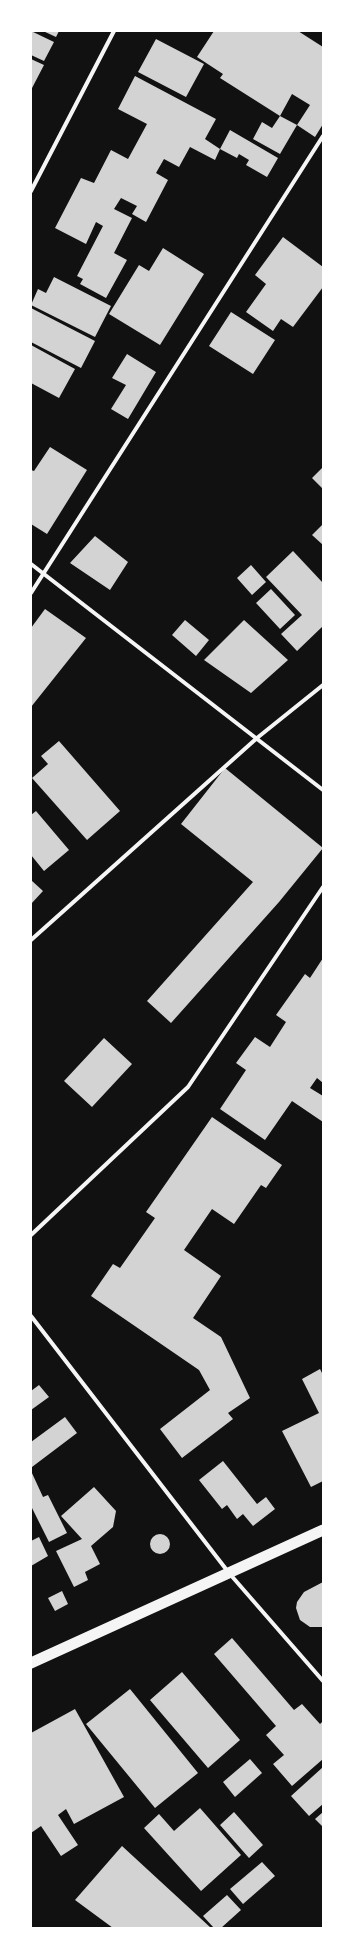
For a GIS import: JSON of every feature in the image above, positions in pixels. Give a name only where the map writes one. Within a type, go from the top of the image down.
[{"type":"highway","points":[[31,1663],[323,1530]]},
{"type":"street","points":[[31,191],[114,31]]},
{"type":"street","points":[[31,593],[323,136]]},
{"type":"street","points":[[31,564],[323,790]]},
{"type":"street","points":[[31,940],[257,738],[323,685]]},
{"type":"street","points":[[31,1235],[188,1087],[323,887]]},
{"type":"street","points":[[31,1316],[229,1573],[323,1681]]},
{"type":"building","points":[[31,31],[54,42],[44,61],[31,55]]},
{"type":"building","points":[[43,31],[59,31],[56,37]]},
{"type":"building","points":[[214,31],[298,31],[323,47],[323,124],[315,137],[297,125],[310,105],[292,94],[280,116],[220,78],[223,74],[197,57]]},
{"type":"building","points":[[156,39],[204,64],[186,97],[138,72]]},
{"type":"building","points":[[31,59],[44,65],[31,90]]},
{"type":"building","points":[[135,76],[216,119],[205,139],[220,149],[215,160],[190,147],[179,167],[164,159],[156,173],[168,180],[146,222],[132,214],[137,206],[121,198],[114,209],[132,218],[114,253],[127,260],[106,298],[80,284],[83,279],[77,276],[103,226],[96,222],[86,244],[55,228],[81,178],[94,183],[111,150],[128,159],[147,124],[118,109]]},
{"type":"building","points":[[280,116],[297,125],[280,154],[253,139],[262,122],[272,128]]},
{"type":"building","points":[[230,130],[278,158],[267,177],[246,165],[249,160],[239,154],[237,158],[220,149]]},
{"type":"building","points":[[283,237],[323,267],[323,287],[293,327],[281,319],[273,331],[246,312],[266,284],[255,275]]},
{"type":"building","points":[[163,248],[204,274],[160,345],[109,314],[139,265],[149,271]]},
{"type":"building","points":[[54,277],[111,306],[95,337],[31,305],[38,289],[46,293]]},
{"type":"building","points":[[31,308],[95,341],[81,368],[31,342]]},
{"type":"building","points":[[231,312],[275,340],[253,374],[209,346]]},
{"type":"building","points":[[31,345],[75,369],[59,398],[31,383]]},
{"type":"building","points":[[127,354],[156,372],[128,419],[111,409],[126,385],[112,378]]},
{"type":"building","points":[[50,447],[87,470],[47,534],[31,524],[31,470],[34,471]]},
{"type":"building","points":[[323,467],[323,489],[312,478]]},
{"type":"building","points":[[323,524],[323,545],[312,535]]},
{"type":"building","points":[[95,536],[128,562],[110,590],[70,563]]},
{"type":"building","points":[[293,551],[323,583],[323,626],[297,651],[281,634],[302,615],[266,577]]},
{"type":"building","points":[[251,565],[266,582],[252,595],[237,578]]},
{"type":"building","points":[[271,589],[295,615],[280,629],[256,603]]},
{"type":"building","points":[[45,609],[86,638],[31,707],[31,628]]},
{"type":"building","points":[[185,620],[209,640],[196,656],[172,635]]},
{"type":"building","points":[[244,620],[288,660],[251,693],[204,660]]},
{"type":"building","points":[[59,741],[120,811],[87,840],[32,778],[48,764],[41,756]]},
{"type":"building","points":[[225,768],[323,848],[279,902],[171,1023],[147,1001],[253,882],[181,824]]},
{"type":"building","points":[[36,811],[69,850],[44,871],[31,855],[31,815]]},
{"type":"building","points":[[31,880],[43,891],[31,904]]},
{"type":"building","points":[[323,958],[323,1083],[317,1078],[310,1088],[323,1096],[323,1122],[292,1101],[265,1140],[220,1109],[246,1070],[236,1063],[255,1037],[270,1047],[286,1022],[276,1015],[305,974],[310,978]]},
{"type":"building","points":[[104,1038],[132,1064],[92,1107],[64,1081]]},
{"type":"building","points":[[212,1117],[282,1165],[266,1188],[261,1185],[234,1224],[212,1209],[184,1250],[221,1276],[193,1318],[221,1337],[250,1398],[228,1413],[233,1419],[182,1458],[160,1429],[210,1390],[199,1370],[91,1296],[113,1264],[120,1268],[155,1218],[146,1212]]},
{"type":"building","points":[[320,1369],[323,1375],[323,1481],[311,1487],[282,1431],[319,1413],[302,1379]]},
{"type":"building","points":[[39,1385],[49,1397],[31,1410],[31,1391]]},
{"type":"building","points":[[65,1417],[77,1433],[32,1467],[31,1442]]},
{"type":"building","points":[[223,1461],[257,1504],[266,1497],[275,1509],[253,1526],[243,1514],[237,1519],[227,1505],[222,1509],[199,1480]]},
{"type":"building","points":[[31,1471],[43,1497],[48,1495],[67,1533],[49,1542],[31,1506]]},
{"type":"building","points":[[94,1487],[116,1511],[113,1527],[91,1546],[100,1564],[85,1572],[88,1580],[74,1587],[56,1551],[82,1539],[61,1516]]},
{"type":"building","points":[[160,1534],[167,1537],[170,1544],[167,1551],[160,1554],[153,1551],[150,1544],[153,1537]]},
{"type":"building","points":[[39,1537],[48,1556],[31,1566],[31,1541]]},
{"type":"building","points":[[323,1582],[323,1627],[310,1627],[300,1620],[296,1608],[297,1602],[304,1592]]},
{"type":"building","points":[[62,1591],[68,1604],[55,1611],[48,1598]]},
{"type":"building","points":[[232,1638],[294,1710],[302,1704],[320,1724],[323,1721],[323,1759],[292,1786],[273,1764],[284,1755],[266,1735],[276,1726],[214,1654]]},
{"type":"building","points":[[182,1672],[240,1740],[208,1768],[150,1700]]},
{"type":"building","points":[[130,1689],[198,1773],[155,1808],[86,1724]]},
{"type":"building","points":[[75,1709],[124,1797],[74,1824],[66,1809],[58,1815],[78,1845],[61,1856],[41,1826],[31,1833],[31,1733]]},
{"type":"building","points":[[250,1759],[262,1773],[235,1797],[223,1782]]},
{"type":"building","points":[[323,1767],[323,1804],[309,1816],[291,1796]]},
{"type":"building","points":[[200,1808],[241,1855],[201,1891],[144,1828],[159,1814],[174,1831]]},
{"type":"building","points":[[234,1812],[263,1845],[249,1858],[220,1825]]},
{"type":"building","points":[[323,1812],[323,1827],[315,1819]]},
{"type":"building","points":[[122,1846],[211,1928],[113,1928],[75,1900]]},
{"type":"building","points":[[262,1862],[275,1876],[243,1904],[230,1889]]},
{"type":"building","points":[[227,1895],[241,1910],[221,1928],[214,1928],[203,1916]]}]
